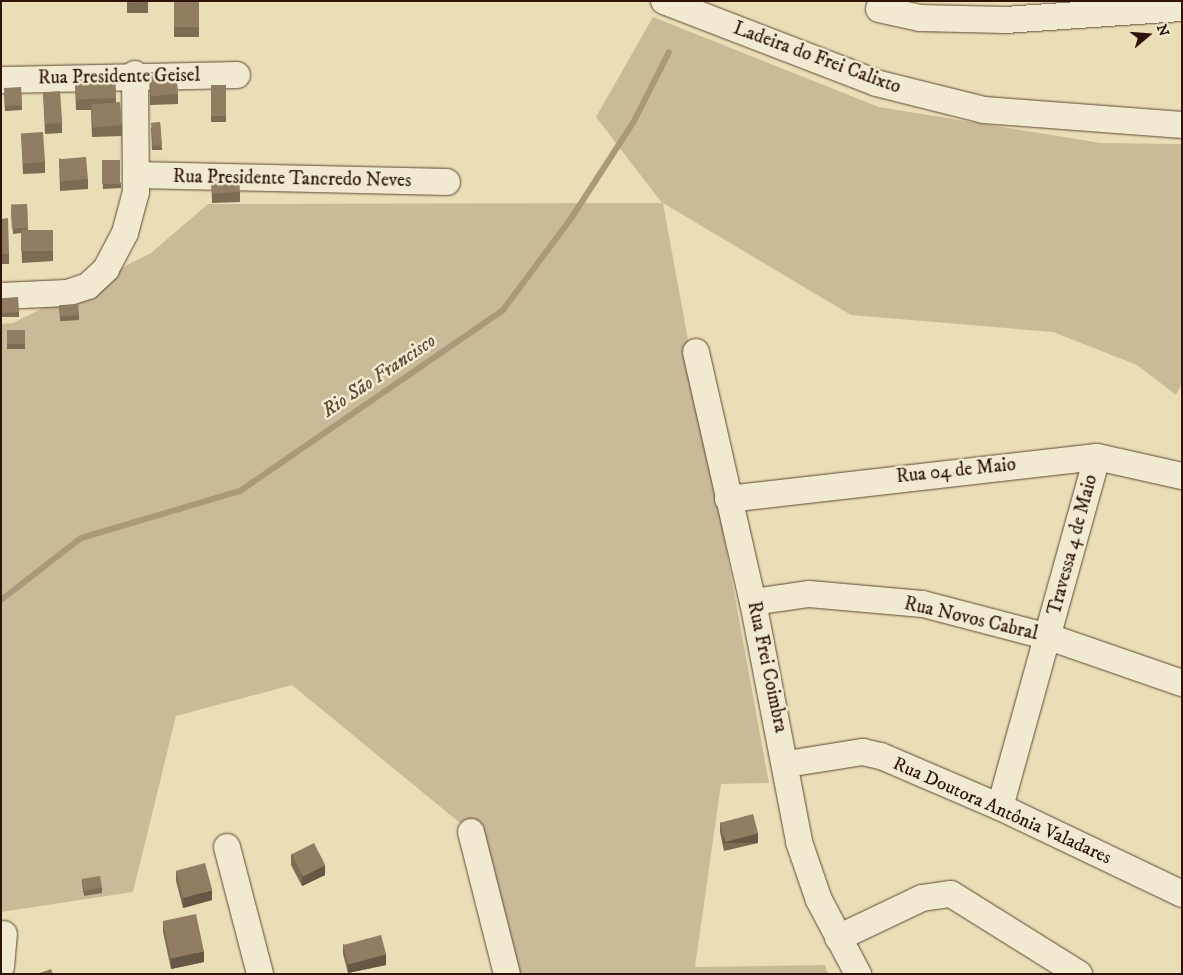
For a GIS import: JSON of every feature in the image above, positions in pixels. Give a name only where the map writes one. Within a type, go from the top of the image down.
[{"type":"street","name":"Ladeira do Frei Calixto","points":[[664,1],[876,83],[984,110],[1182,125]]},
{"type":"street","points":[[879,10],[920,18],[1005,20],[1182,8]]},
{"type":"street","points":[[1,296],[68,293],[88,286],[106,270],[125,233],[138,175],[135,74]]},
{"type":"street","name":"Rua Presidente Geisel","points":[[1,80],[135,74],[237,75]]},
{"type":"street","name":"Rua Presidente Tancredo Neves","points":[[138,175],[447,182]]},
{"type":"street","name":"Rua Frei Coimbra","points":[[696,352],[753,602],[787,764],[798,842],[838,938],[858,974]]},
{"type":"street","name":"Rua 04 de Maio","points":[[728,499],[1098,457],[1182,476]]},
{"type":"street","name":"Travessa 4 de Maio","points":[[1000,807],[1098,457]]},
{"type":"street","name":"Rua Novos Cabral","points":[[753,602],[809,594],[860,596],[923,604],[1048,637],[1182,683]]},
{"type":"street","name":"Rua Doutora Antônia Valadares","points":[[787,764],[863,752],[906,765],[1000,807],[1182,894]]},
{"type":"street","points":[[471,832],[507,974]]},
{"type":"street","points":[[227,847],[260,974]]},
{"type":"street","points":[[838,938],[922,898],[951,894],[1079,974]]},
{"type":"street","points":[[1,967],[4,934]]},
{"type":"shaded area","points":[[653,17],[879,107],[1101,143],[1182,144],[1182,383],[1176,395],[1137,365],[1053,332],[851,315],[663,203],[769,783],[721,784],[695,967],[825,965],[828,974],[507,974],[471,832],[292,685],[176,716],[133,892],[1,912],[1,324],[13,323],[151,253],[208,204],[662,203],[596,117]]},
{"type":"building","points":[[127,1],[148,1],[148,2],[127,3]]},
{"type":"building","points":[[174,1],[199,1],[199,27],[174,27]]},
{"type":"building","points":[[176,70],[178,94],[151,96],[149,72]]},
{"type":"building","points":[[115,75],[116,98],[76,99],[75,76]]},
{"type":"building","points":[[211,85],[226,85],[226,116],[211,116]]},
{"type":"building","points":[[21,87],[22,105],[5,106],[4,88]]},
{"type":"building","points":[[60,91],[62,123],[45,124],[43,92]]},
{"type":"building","points":[[120,102],[122,125],[93,127],[91,105]]},
{"type":"building","points":[[160,122],[162,145],[153,146],[151,123]]},
{"type":"building","points":[[43,132],[45,162],[23,163],[21,134]]},
{"type":"building","points":[[86,157],[88,179],[61,181],[59,159]]},
{"type":"building","points":[[102,160],[120,160],[120,184],[102,184]]},
{"type":"building","points":[[239,174],[240,192],[212,193],[211,175]]},
{"type":"building","points":[[27,204],[28,228],[12,229],[11,205]]},
{"type":"building","points":[[8,218],[9,254],[1,254],[1,219]]},
{"type":"building","points":[[21,230],[53,230],[53,251],[21,251]]},
{"type":"building","points":[[18,297],[19,312],[2,313],[1,298]]},
{"type":"building","points":[[78,304],[79,315],[60,317],[59,306]]},
{"type":"building","points":[[7,330],[25,330],[25,344],[7,344]]},
{"type":"building","points":[[753,814],[758,833],[725,842],[720,823]]},
{"type":"building","points":[[314,843],[325,865],[303,877],[292,854]]},
{"type":"building","points":[[205,863],[212,890],[183,898],[176,871]]},
{"type":"building","points":[[100,876],[102,888],[84,891],[82,879]]},
{"type":"building","points":[[196,914],[204,951],[171,958],[163,921]]},
{"type":"building","points":[[381,935],[386,954],[349,964],[343,945]]},
{"type":"building","points":[[51,969],[53,974],[37,974]]},
{"type":"waterway","name":"Rio São Francisco","points":[[1,600],[81,538],[240,491],[503,310],[572,217],[634,121],[669,52]]}]
